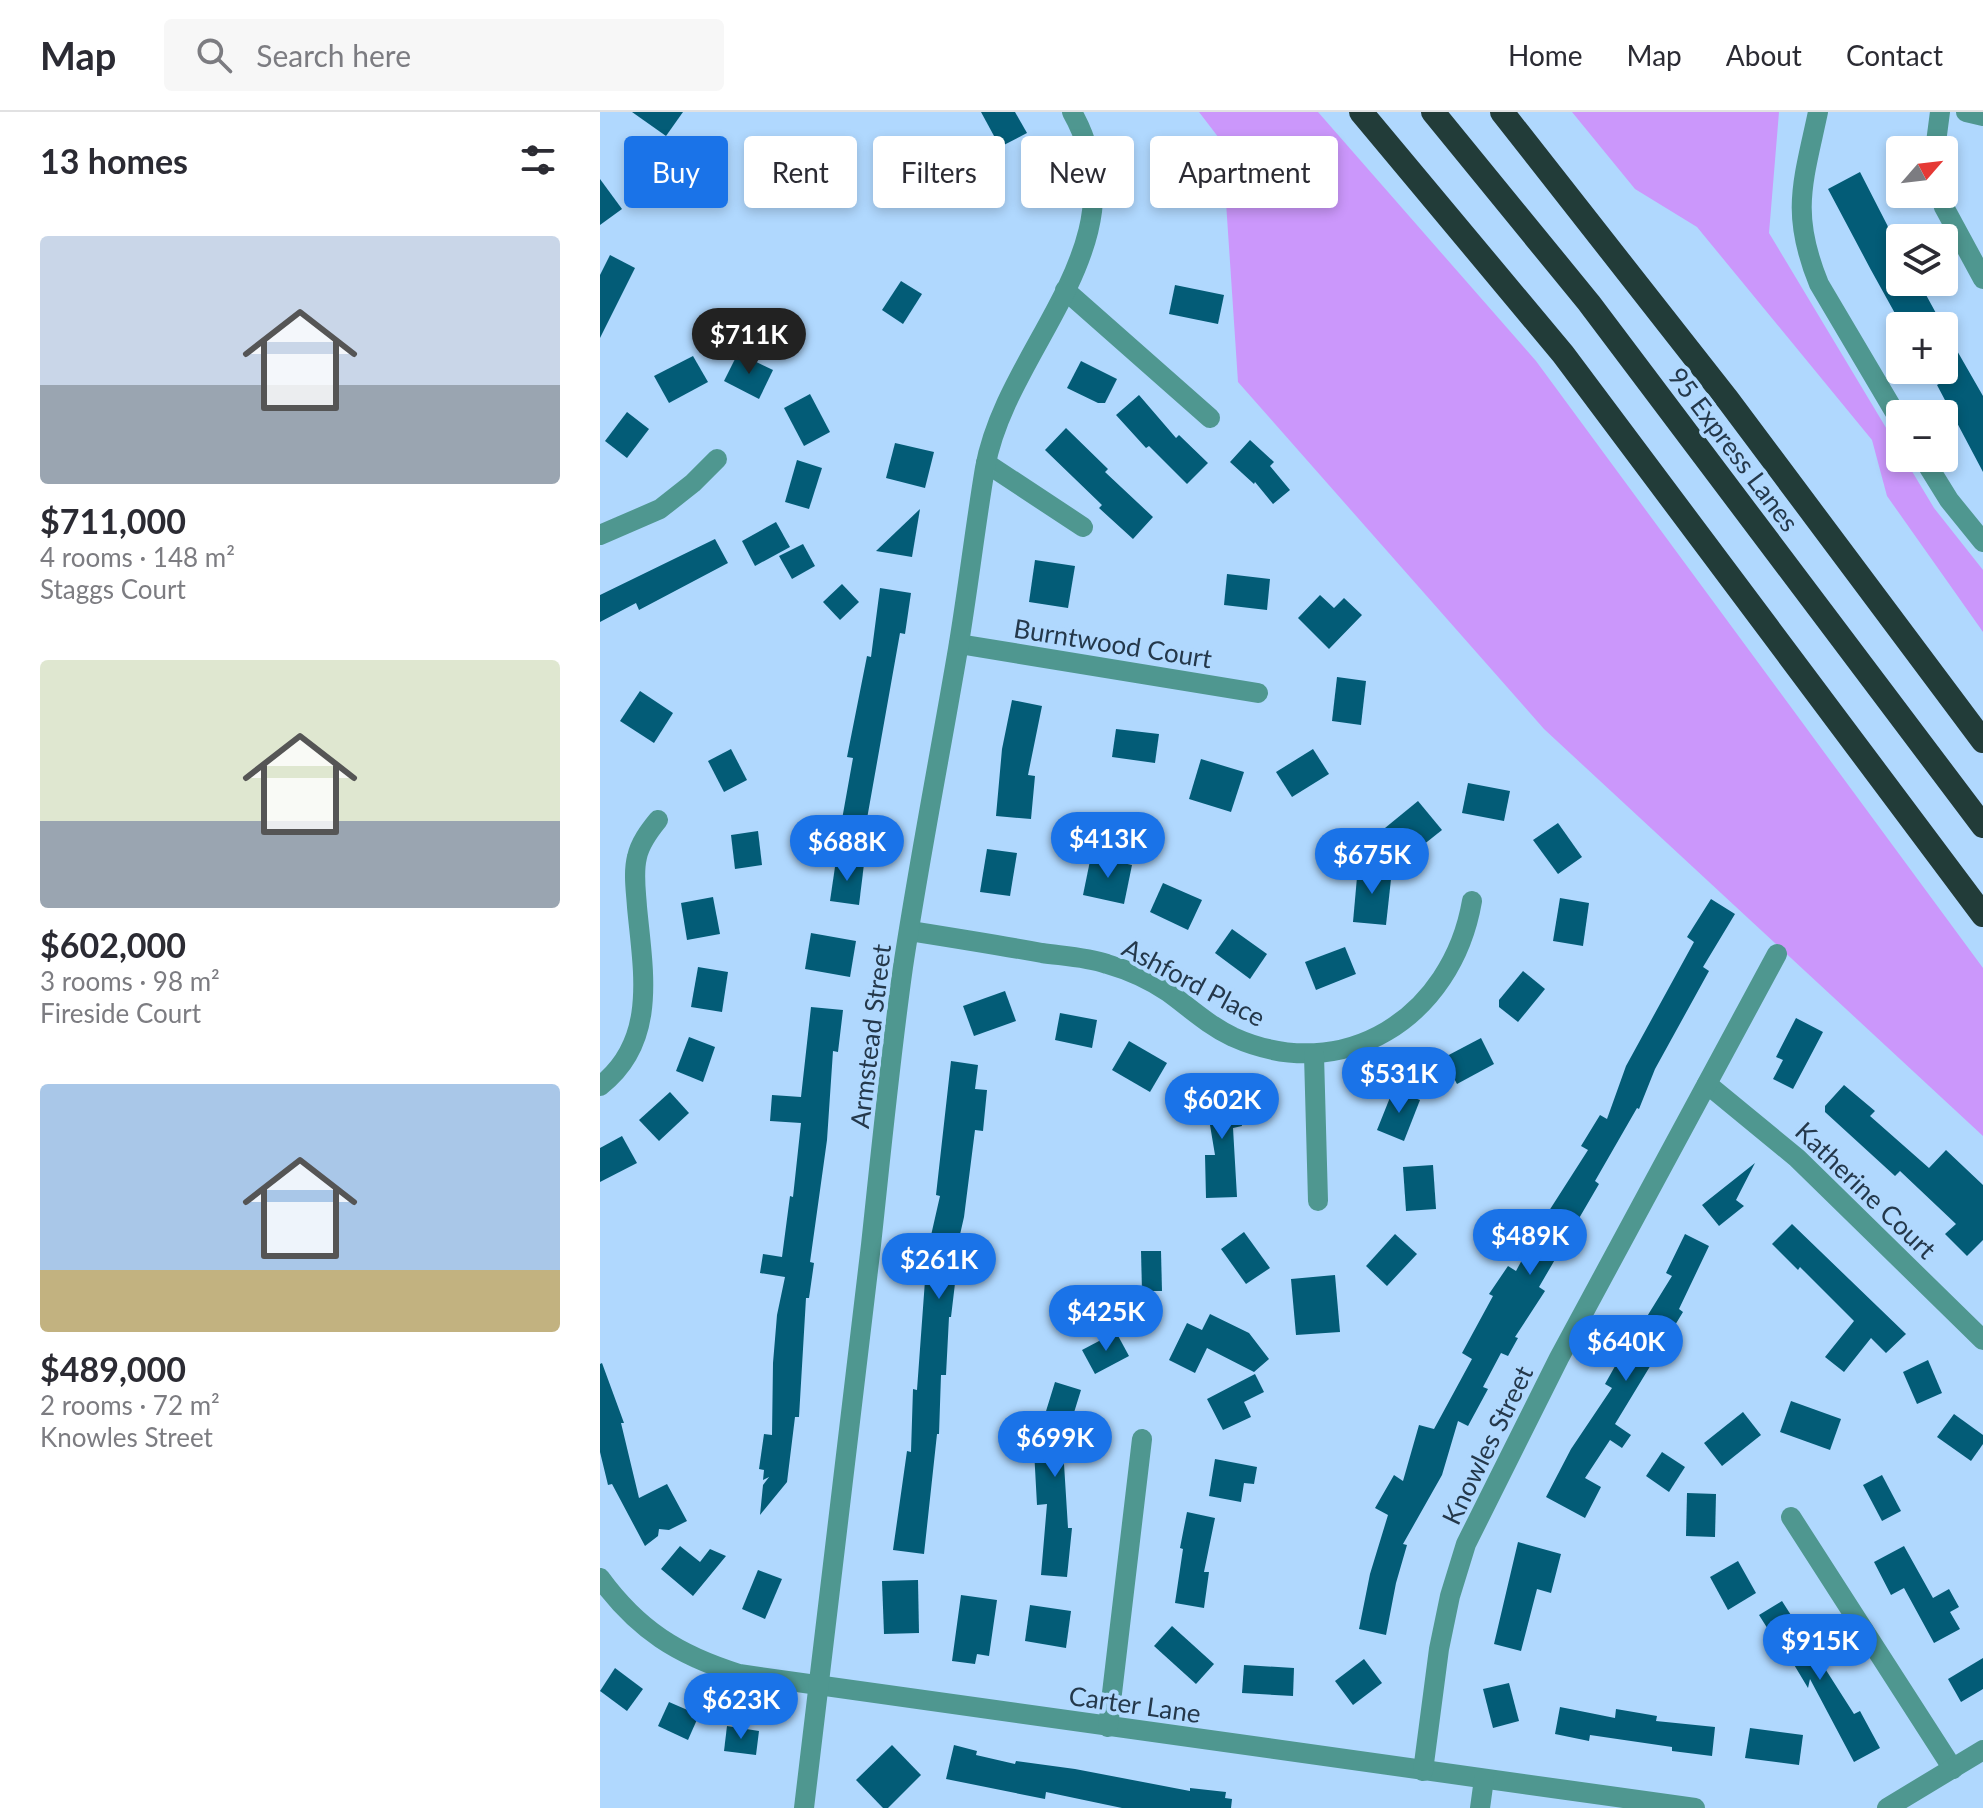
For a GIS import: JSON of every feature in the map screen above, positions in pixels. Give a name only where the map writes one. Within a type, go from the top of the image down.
[{"type":"highway","points":[[1361,112],[1563,354],[1983,915]]},
{"type":"highway","name":"95 Express Lanes","points":[[1433,112],[1589,303],[1983,826]]},
{"type":"highway","points":[[1502,112],[1701,365],[1983,741]]},
{"type":"street","name":"Armstead Street","points":[[804,1808],[910,931],[986,463],[999,413],[1080,261],[1094,205],[1090,154],[1072,112]]},
{"type":"street","points":[[1818,112],[1804,169],[1801,200],[1803,231],[1810,261],[1819,284],[1888,400]]},
{"type":"street","points":[[1937,136],[1940,112]]},
{"type":"street","points":[[1966,112],[1983,116]]},
{"type":"street","points":[[1945,208],[1983,279]]},
{"type":"street","points":[[1065,290],[1210,418]]},
{"type":"street","points":[[600,535],[660,509],[717,459]]},
{"type":"street","points":[[986,463],[1083,527]]},
{"type":"street","points":[[1932,472],[1949,500],[1983,542]]},
{"type":"street","name":"Burntwood Court","points":[[959,644],[1258,693]]},
{"type":"street","points":[[600,1086],[624,1062],[636,1040],[643,1016],[645,991],[635,880],[637,857],[646,835],[658,820]]},
{"type":"street","name":"Ashford Place","points":[[910,931],[1105,963],[1137,975],[1166,991],[1204,1021],[1233,1037],[1266,1048],[1314,1055],[1363,1043],[1409,1017],[1430,996],[1448,970],[1461,943],[1472,901]]},
{"type":"street","name":"Knowles Street","points":[[1423,1771],[1439,1649],[1450,1596],[1466,1544],[1559,1358],[1777,954]]},
{"type":"street","points":[[1314,1055],[1318,1201]]},
{"type":"street","name":"Katherine Court","points":[[1707,1084],[1797,1158],[1983,1340]]},
{"type":"street","points":[[1108,1727],[1142,1439]]},
{"type":"street","points":[[1791,1517],[1953,1769]]},
{"type":"street","name":"Carter Lane","points":[[600,1578],[640,1624],[672,1647],[701,1662],[739,1674],[1695,1808]]},
{"type":"street","points":[[1887,1808],[1983,1750]]},
{"type":"street","points":[[1480,1808],[1484,1779]]},
{"type":"shaded area","points":[[1199,112],[1318,112],[1536,361],[1983,968],[1983,1136],[1544,729],[1238,382],[1226,208],[1338,208],[1338,136],[1217,136]]},
{"type":"shaded area","points":[[1572,112],[1779,112],[1769,233],[1886,428],[1886,472],[1912,472],[1934,508],[1983,570],[1983,632],[1887,496],[1872,440],[1697,227],[1635,189]]},
{"type":"building","points":[[632,112],[683,112],[666,136]]},
{"type":"building","points":[[981,112],[1015,112],[1027,133],[1005,144],[1005,136],[994,136]]},
{"type":"building","points":[[1860,172],[1887,224],[1886,296],[1927,296],[1935,312],[1894,312],[1828,189]]},
{"type":"building","points":[[600,179],[622,209],[600,225]]},
{"type":"building","points":[[610,255],[635,268],[600,338],[600,275]]},
{"type":"building","points":[[901,281],[922,294],[903,324],[882,310]]},
{"type":"building","points":[[1175,285],[1224,295],[1218,324],[1169,314]]},
{"type":"building","points":[[1958,352],[1983,396],[1983,472],[1958,425],[1958,400],[1945,400],[1937,385],[1958,384]]},
{"type":"building","points":[[738,353],[773,370],[759,399],[724,381]]},
{"type":"building","points":[[693,356],[708,382],[669,403],[654,376]]},
{"type":"building","points":[[1081,361],[1117,379],[1105,403],[1098,403],[1067,388]]},
{"type":"building","points":[[810,394],[830,432],[804,446],[784,408]]},
{"type":"building","points":[[1139,395],[1176,438],[1179,435],[1208,463],[1187,484],[1149,446],[1146,448],[1116,415]]},
{"type":"building","points":[[627,412],[649,429],[627,458],[605,441]]},
{"type":"building","points":[[1066,428],[1108,469],[1105,472],[1153,517],[1133,539],[1045,450]]},
{"type":"building","points":[[1250,440],[1274,462],[1270,466],[1290,490],[1273,504],[1255,482],[1230,462]]},
{"type":"building","points":[[895,443],[934,452],[925,488],[886,478]]},
{"type":"building","points":[[797,460],[822,468],[809,509],[785,502]]},
{"type":"building","points":[[920,509],[912,557],[876,551]]},
{"type":"building","points":[[776,522],[790,547],[755,566],[742,541]]},
{"type":"building","points":[[715,539],[728,563],[639,610],[636,603],[600,622],[600,595]]},
{"type":"building","points":[[803,544],[815,566],[792,579],[779,556]]},
{"type":"building","points":[[1035,560],[1075,566],[1068,608],[1029,602]]},
{"type":"building","points":[[1227,574],[1270,579],[1267,610],[1224,605]]},
{"type":"building","points":[[842,584],[859,602],[840,620],[823,602]]},
{"type":"building","points":[[880,588],[911,593],[905,634],[900,633],[865,830],[841,825],[853,758],[847,757],[867,656],[871,657]]},
{"type":"building","points":[[1320,595],[1334,608],[1344,598],[1362,615],[1329,649],[1298,618]]},
{"type":"building","points":[[1337,677],[1366,681],[1361,725],[1332,721]]},
{"type":"building","points":[[640,691],[673,713],[654,743],[620,721]]},
{"type":"building","points":[[1012,700],[1042,706],[1028,775],[1035,776],[1031,819],[996,816],[1002,749]]},
{"type":"building","points":[[1116,729],[1159,734],[1155,763],[1112,757]]},
{"type":"building","points":[[731,749],[747,780],[724,792],[708,761]]},
{"type":"building","points":[[1313,749],[1329,774],[1292,797],[1276,772]]},
{"type":"building","points":[[1201,759],[1244,772],[1231,812],[1189,799]]},
{"type":"building","points":[[1468,783],[1510,791],[1504,821],[1462,813]]},
{"type":"building","points":[[1418,801],[1442,830],[1408,857],[1385,828]]},
{"type":"building","points":[[1558,823],[1582,857],[1558,874],[1533,840]]},
{"type":"building","points":[[758,831],[762,865],[735,869],[731,835]]},
{"type":"building","points":[[987,849],[1017,853],[1010,896],[980,892]]},
{"type":"building","points":[[1091,856],[1132,865],[1124,904],[1083,895]]},
{"type":"building","points":[[836,860],[864,864],[859,905],[830,901]]},
{"type":"building","points":[[1358,866],[1392,870],[1386,925],[1353,922]]},
{"type":"building","points":[[1163,883],[1202,900],[1188,930],[1150,912]]},
{"type":"building","points":[[713,897],[720,934],[687,940],[681,903]]},
{"type":"building","points":[[1560,898],[1589,903],[1583,946],[1553,941]]},
{"type":"building","points":[[1711,899],[1735,914],[1703,967],[1709,971],[1655,1069],[1639,1109],[1595,1181],[1599,1184],[1539,1287],[1545,1291],[1515,1337],[1518,1338],[1508,1356],[1501,1353],[1483,1387],[1488,1389],[1468,1426],[1458,1421],[1442,1475],[1403,1544],[1407,1545],[1386,1635],[1359,1629],[1370,1574],[1388,1515],[1375,1508],[1394,1475],[1403,1481],[1419,1425],[1434,1429],[1472,1359],[1462,1353],[1493,1296],[1489,1294],[1508,1266],[1516,1271],[1547,1214],[1588,1150],[1581,1146],[1600,1115],[1607,1119],[1626,1066],[1694,942],[1687,937]]},
{"type":"building","points":[[1232,929],[1267,954],[1250,979],[1215,953]]},
{"type":"building","points":[[811,933],[856,941],[850,977],[805,969]]},
{"type":"building","points":[[1345,947],[1356,974],[1316,990],[1305,962]]},
{"type":"building","points":[[698,967],[728,972],[722,1012],[691,1007]]},
{"type":"building","points":[[1523,971],[1545,989],[1518,1022],[1499,1007],[1499,1000]]},
{"type":"building","points":[[1005,991],[1016,1021],[974,1036],[963,1006]]},
{"type":"building","points":[[811,1007],[843,1010],[838,1052],[833,1051],[827,1140],[810,1262],[814,1263],[809,1298],[806,1298],[799,1417],[795,1417],[787,1482],[760,1515],[763,1485],[769,1477],[763,1480],[764,1470],[759,1469],[764,1434],[772,1435],[773,1363],[777,1315],[785,1277],[760,1273],[763,1254],[782,1257],[790,1196],[793,1197],[801,1123],[770,1121],[772,1095],[801,1097]]},
{"type":"building","points":[[1060,1013],[1097,1020],[1092,1048],[1055,1040]]},
{"type":"building","points":[[1796,1018],[1823,1032],[1793,1089],[1773,1079],[1783,1060],[1776,1057]]},
{"type":"building","points":[[689,1037],[715,1047],[703,1082],[676,1071]]},
{"type":"building","points":[[1481,1038],[1494,1064],[1457,1084],[1443,1058]]},
{"type":"building","points":[[1129,1041],[1167,1063],[1150,1092],[1112,1070]]},
{"type":"building","points":[[951,1061],[978,1065],[975,1089],[987,1090],[983,1131],[975,1130],[964,1217],[951,1274],[956,1275],[949,1317],[946,1375],[941,1375],[939,1434],[924,1554],[893,1550],[907,1451],[911,1452],[913,1389],[917,1390],[927,1253],[940,1196],[936,1195]]},
{"type":"building","points":[[1235,1084],[1242,1126],[1233,1128],[1237,1197],[1206,1198],[1205,1155],[1215,1155],[1204,1089]]},
{"type":"building","points":[[1844,1085],[1875,1111],[1870,1116],[1929,1168],[1946,1150],[1983,1185],[1983,1240],[1967,1256],[1945,1234],[1956,1224],[1900,1171],[1895,1176],[1825,1112],[1825,1106]]},
{"type":"building","points":[[1393,1090],[1420,1100],[1404,1141],[1377,1130]]},
{"type":"building","points":[[670,1092],[689,1113],[659,1141],[639,1120]]},
{"type":"building","points":[[622,1136],[637,1163],[600,1182],[600,1148]]},
{"type":"building","points":[[1755,1163],[1736,1200],[1744,1206],[1719,1226],[1702,1205]]},
{"type":"building","points":[[1433,1165],[1436,1209],[1406,1211],[1403,1167]]},
{"type":"building","points":[[1792,1224],[1906,1334],[1886,1353],[1871,1338],[1844,1372],[1825,1357],[1854,1321],[1800,1267],[1798,1270],[1772,1244]]},
{"type":"building","points":[[1244,1232],[1270,1268],[1246,1284],[1221,1249]]},
{"type":"building","points":[[1395,1234],[1417,1254],[1387,1286],[1366,1266]]},
{"type":"building","points":[[1685,1234],[1709,1246],[1679,1309],[1683,1312],[1615,1424],[1631,1435],[1622,1448],[1610,1440],[1585,1478],[1601,1487],[1585,1518],[1546,1497],[1571,1449],[1612,1388],[1605,1384],[1623,1352],[1672,1276],[1666,1273]]},
{"type":"building","points":[[1141,1251],[1161,1251],[1162,1291],[1142,1291]]},
{"type":"building","points":[[1335,1275],[1340,1332],[1296,1335],[1291,1279]]},
{"type":"building","points":[[1210,1314],[1249,1333],[1269,1359],[1254,1372],[1207,1348],[1195,1373],[1169,1360],[1187,1323],[1202,1330]]},
{"type":"building","points":[[1116,1332],[1129,1356],[1095,1374],[1082,1350]]},
{"type":"building","points":[[1928,1360],[1942,1393],[1917,1404],[1903,1372]]},
{"type":"building","points":[[602,1363],[624,1423],[621,1423],[639,1498],[667,1484],[687,1521],[669,1530],[659,1529],[658,1536],[645,1546],[612,1484],[608,1485],[600,1452]]},
{"type":"building","points":[[1255,1374],[1264,1392],[1244,1402],[1251,1417],[1223,1430],[1207,1399]]},
{"type":"building","points":[[1055,1382],[1081,1390],[1063,1448],[1068,1528],[1072,1528],[1067,1577],[1041,1575],[1047,1504],[1037,1505],[1034,1450]]},
{"type":"building","points":[[1791,1401],[1841,1419],[1830,1450],[1780,1432]]},
{"type":"building","points":[[1743,1412],[1761,1435],[1722,1466],[1704,1443]]},
{"type":"building","points":[[1954,1414],[1983,1435],[1983,1444],[1971,1461],[1937,1437]]},
{"type":"building","points":[[1662,1452],[1685,1467],[1669,1492],[1646,1476]]},
{"type":"building","points":[[1215,1459],[1257,1467],[1254,1484],[1244,1483],[1241,1502],[1209,1496]]},
{"type":"building","points":[[1882,1475],[1901,1511],[1882,1521],[1863,1485]]},
{"type":"building","points":[[1687,1493],[1716,1494],[1715,1537],[1686,1536]]},
{"type":"building","points":[[1187,1512],[1215,1518],[1204,1572],[1209,1572],[1204,1608],[1175,1603]]},
{"type":"building","points":[[1518,1542],[1561,1554],[1551,1593],[1537,1589],[1521,1651],[1494,1644]]},
{"type":"building","points":[[680,1546],[700,1562],[710,1549],[726,1556],[693,1596],[661,1569]]},
{"type":"building","points":[[1904,1546],[1933,1598],[1949,1589],[1959,1607],[1950,1612],[1960,1629],[1934,1643],[1904,1588],[1891,1595],[1874,1562]]},
{"type":"building","points":[[1738,1561],[1756,1593],[1728,1610],[1710,1577]]},
{"type":"building","points":[[758,1570],[782,1579],[765,1619],[742,1609]]},
{"type":"building","points":[[918,1580],[919,1633],[884,1634],[882,1581]]},
{"type":"building","points":[[961,1595],[997,1600],[989,1656],[977,1654],[975,1664],[952,1661]]},
{"type":"building","points":[[1782,1601],[1854,1714],[1860,1711],[1880,1748],[1854,1762],[1810,1679],[1808,1688],[1781,1643],[1778,1645],[1759,1615]]},
{"type":"building","points":[[1030,1605],[1071,1611],[1066,1648],[1025,1641]]},
{"type":"building","points":[[1172,1626],[1214,1664],[1196,1684],[1154,1646]]},
{"type":"building","points":[[1983,1658],[1983,1689],[1961,1702],[1948,1679]]},
{"type":"building","points":[[1364,1659],[1382,1683],[1353,1705],[1335,1681]]},
{"type":"building","points":[[1244,1665],[1294,1668],[1293,1696],[1242,1693]]},
{"type":"building","points":[[615,1668],[643,1689],[627,1711],[600,1691]]},
{"type":"building","points":[[1509,1683],[1519,1721],[1493,1728],[1483,1689]]},
{"type":"building","points":[[669,1702],[699,1715],[688,1740],[658,1726]]},
{"type":"building","points":[[1560,1707],[1615,1718],[1616,1709],[1657,1716],[1656,1721],[1715,1727],[1712,1756],[1590,1735],[1589,1741],[1555,1734]]},
{"type":"building","points":[[727,1726],[759,1731],[756,1755],[724,1751]]},
{"type":"building","points":[[1750,1728],[1803,1735],[1799,1765],[1745,1758]]},
{"type":"building","points":[[892,1745],[921,1775],[888,1808],[883,1808],[856,1780]]},
{"type":"building","points":[[954,1745],[977,1751],[976,1755],[1015,1764],[1016,1761],[1075,1769],[1190,1791],[1190,1788],[1226,1792],[1225,1798],[1232,1799],[1231,1808],[1122,1808],[1046,1792],[1045,1799],[946,1779]]}]
